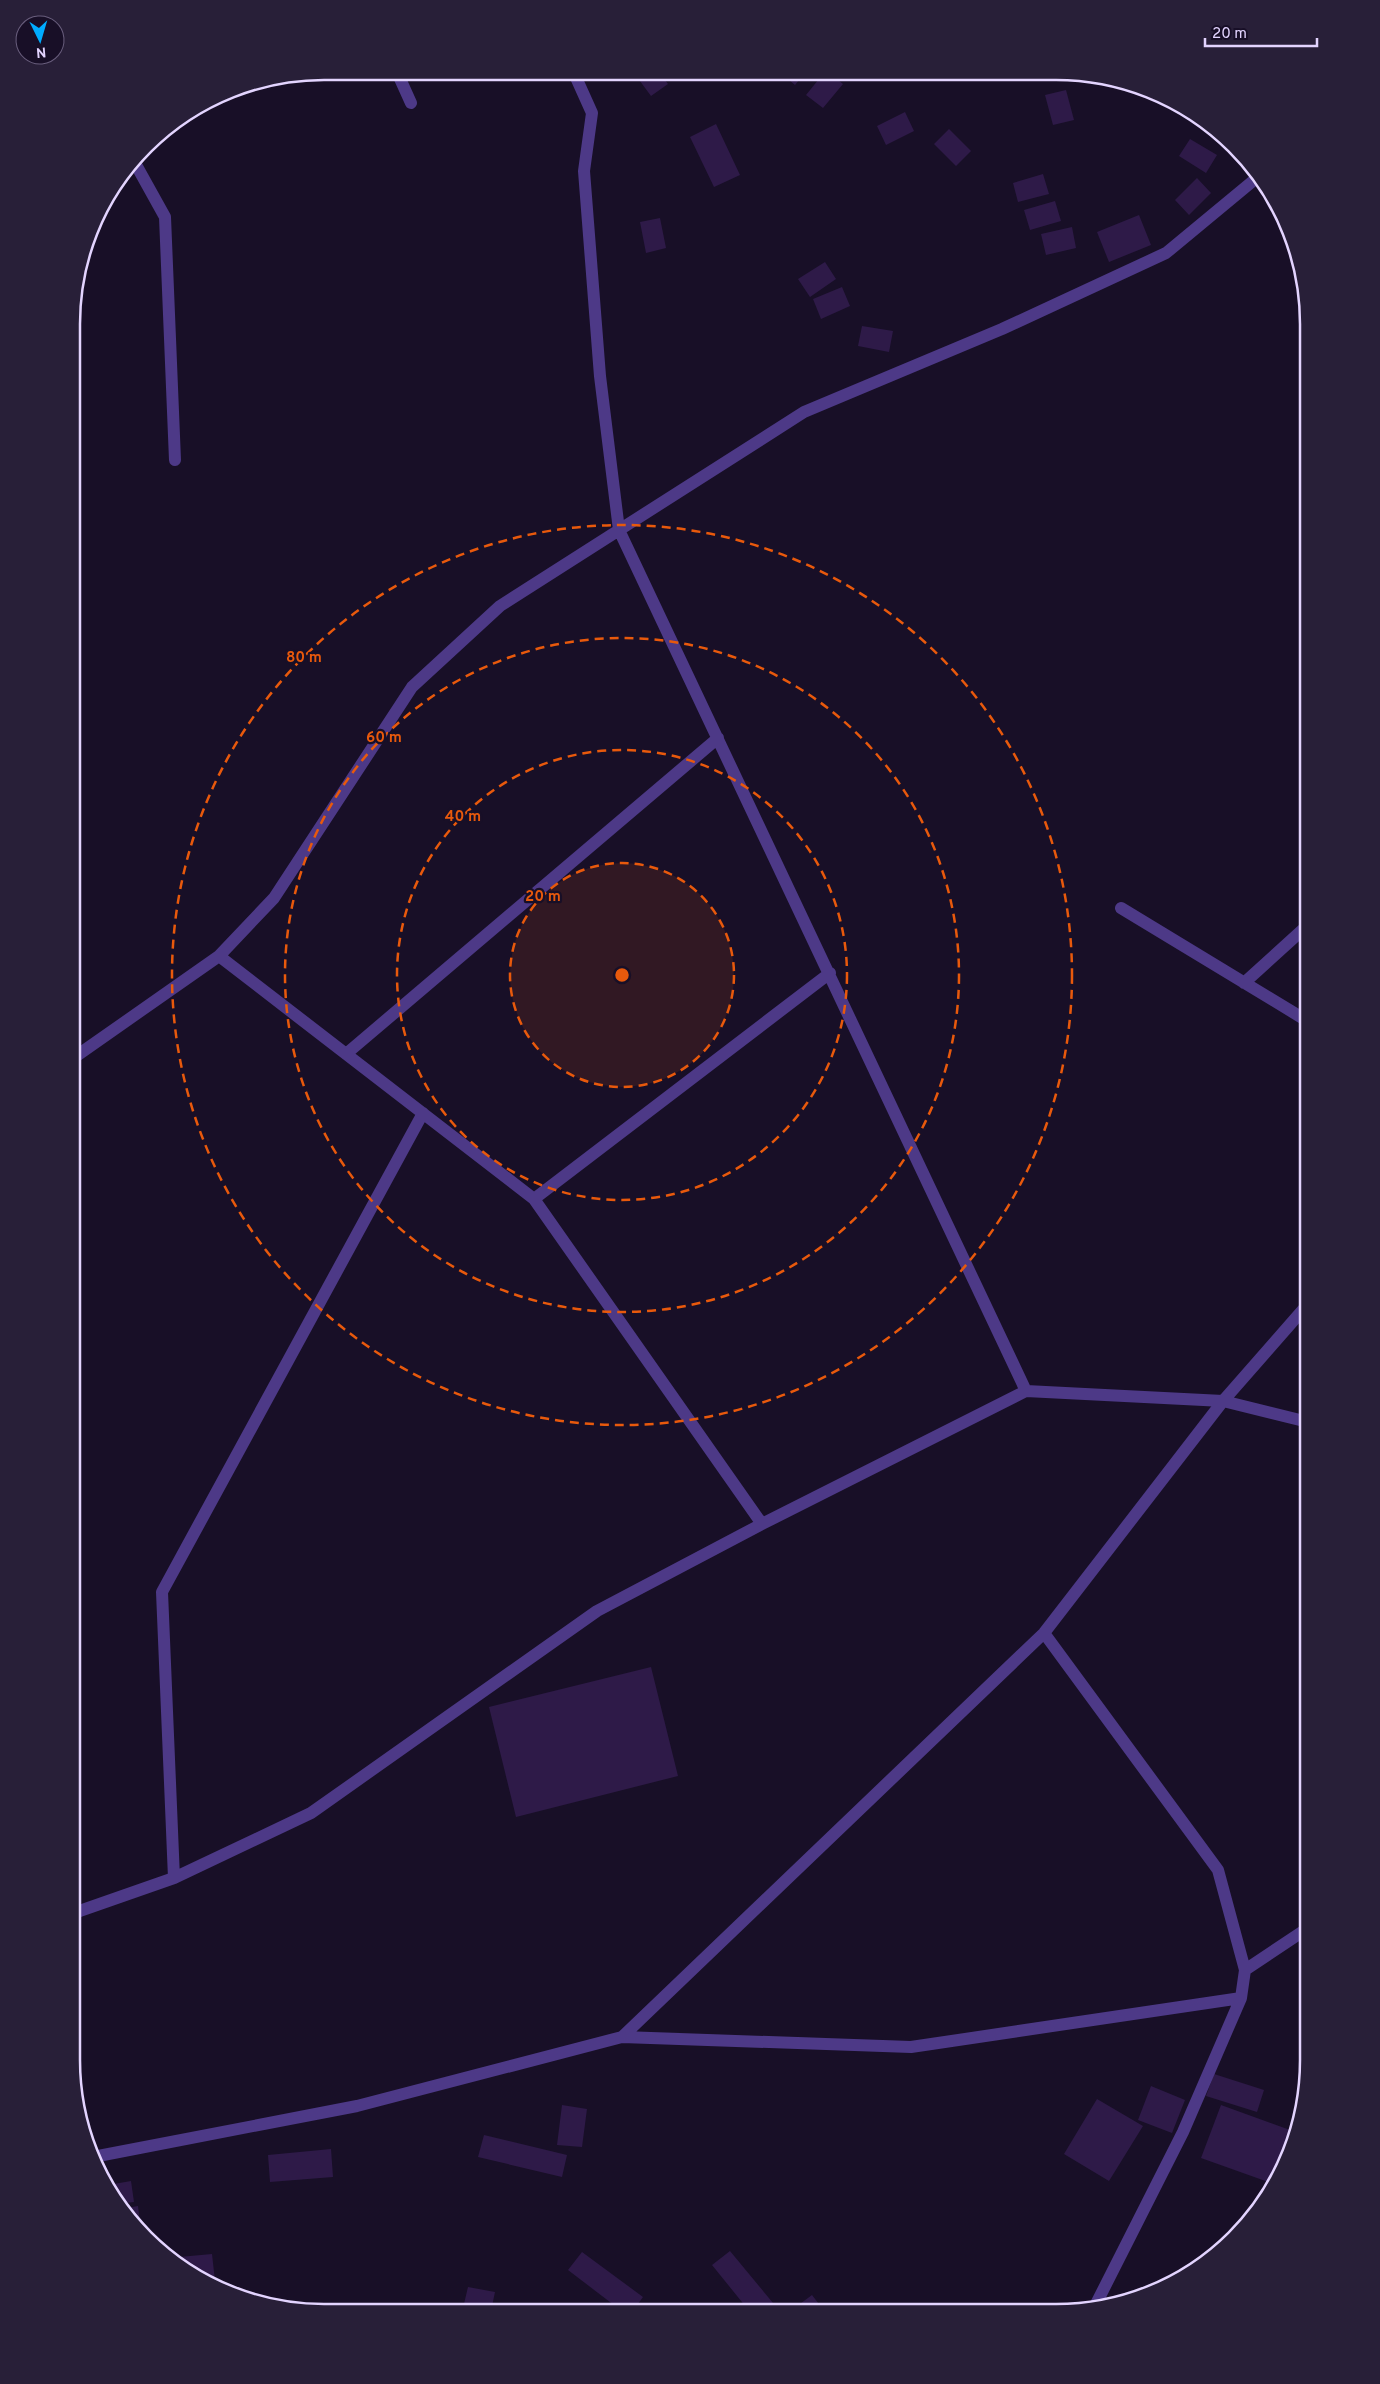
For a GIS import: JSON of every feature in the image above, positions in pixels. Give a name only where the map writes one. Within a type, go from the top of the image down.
[{"type":"street","points":[[401,80],[412,103]]},
{"type":"street","points":[[577,80],[592,113],[584,172],[600,376],[619,530],[1026,1391]]},
{"type":"street","points":[[137,167],[165,217],[175,460]]},
{"type":"street","points":[[80,1053],[219,956],[274,898],[412,686],[500,606],[804,412],[1002,329],[1166,253],[1254,180]]},
{"type":"street","points":[[346,1054],[718,738]]},
{"type":"street","points":[[1121,908],[1300,1017]]},
{"type":"street","points":[[1244,983],[1300,931]]},
{"type":"street","points":[[219,956],[534,1199],[762,1524]]},
{"type":"street","points":[[534,1199],[830,973]]},
{"type":"street","points":[[174,1878],[162,1592],[423,1113]]},
{"type":"street","points":[[622,2037],[1044,1632],[1223,1401],[1300,1313]]},
{"type":"street","points":[[80,1911],[174,1878],[311,1813],[597,1611],[762,1524],[1026,1391],[1223,1401],[1300,1420]]},
{"type":"street","points":[[1044,1632],[1218,1870],[1246,1970],[1241,1998],[1183,2132],[1098,2300]]},
{"type":"street","points":[[1246,1970],[1300,1933]]},
{"type":"street","points":[[100,2156],[358,2106],[622,2037],[911,2047],[1241,1998]]},
{"type":"building","points":[[639,80],[665,80],[668,84],[651,96]]},
{"type":"building","points":[[789,80],[799,80],[795,85]]},
{"type":"building","points":[[818,80],[838,80],[843,84],[823,108],[806,95]]},
{"type":"building","points":[[1066,90],[1074,120],[1053,125],[1045,95]]},
{"type":"building","points":[[905,112],[914,131],[886,145],[877,126]]},
{"type":"building","points":[[716,124],[740,175],[714,187],[690,137]]},
{"type":"building","points":[[949,129],[971,151],[956,166],[934,144]]},
{"type":"building","points":[[1190,139],[1217,155],[1206,173],[1179,156]]},
{"type":"building","points":[[1043,174],[1049,194],[1018,202],[1013,183]]},
{"type":"building","points":[[1197,178],[1211,193],[1189,215],[1175,200]]},
{"type":"building","points":[[1055,201],[1061,221],[1030,230],[1024,210]]},
{"type":"building","points":[[1139,215],[1151,245],[1109,262],[1097,232]]},
{"type":"building","points":[[660,218],[666,248],[646,253],[640,222]]},
{"type":"building","points":[[1072,227],[1076,248],[1046,255],[1041,234]]},
{"type":"building","points":[[825,262],[836,279],[810,297],[798,279]]},
{"type":"building","points":[[842,287],[850,306],[821,319],[813,299]]},
{"type":"building","points":[[862,326],[893,331],[889,352],[858,346]]},
{"type":"building","points":[[651,1667],[678,1776],[516,1817],[489,1707]]},
{"type":"building","points":[[1214,2074],[1264,2090],[1257,2112],[1206,2096]]},
{"type":"building","points":[[1151,2086],[1185,2100],[1172,2133],[1138,2120]]},
{"type":"building","points":[[1097,2099],[1143,2126],[1109,2181],[1064,2154]]},
{"type":"building","points":[[562,2105],[587,2109],[582,2147],[557,2145]]},
{"type":"building","points":[[1221,2105],[1290,2130],[1275,2168],[1267,2182],[1201,2158]]},
{"type":"building","points":[[484,2135],[567,2155],[562,2177],[478,2157]]},
{"type":"building","points":[[331,2149],[333,2177],[270,2182],[268,2155]]},
{"type":"building","points":[[131,2181],[134,2202],[126,2203],[114,2184]]},
{"type":"building","points":[[138,2206],[140,2219],[130,2209],[129,2208]]},
{"type":"building","points":[[730,2251],[774,2304],[744,2304],[712,2265]]},
{"type":"building","points":[[582,2252],[643,2297],[638,2304],[613,2304],[568,2270]]},
{"type":"building","points":[[212,2254],[215,2278],[188,2263],[179,2257]]},
{"type":"building","points":[[468,2287],[495,2292],[492,2304],[464,2304]]},
{"type":"building","points":[[812,2295],[819,2304],[800,2304]]}]
